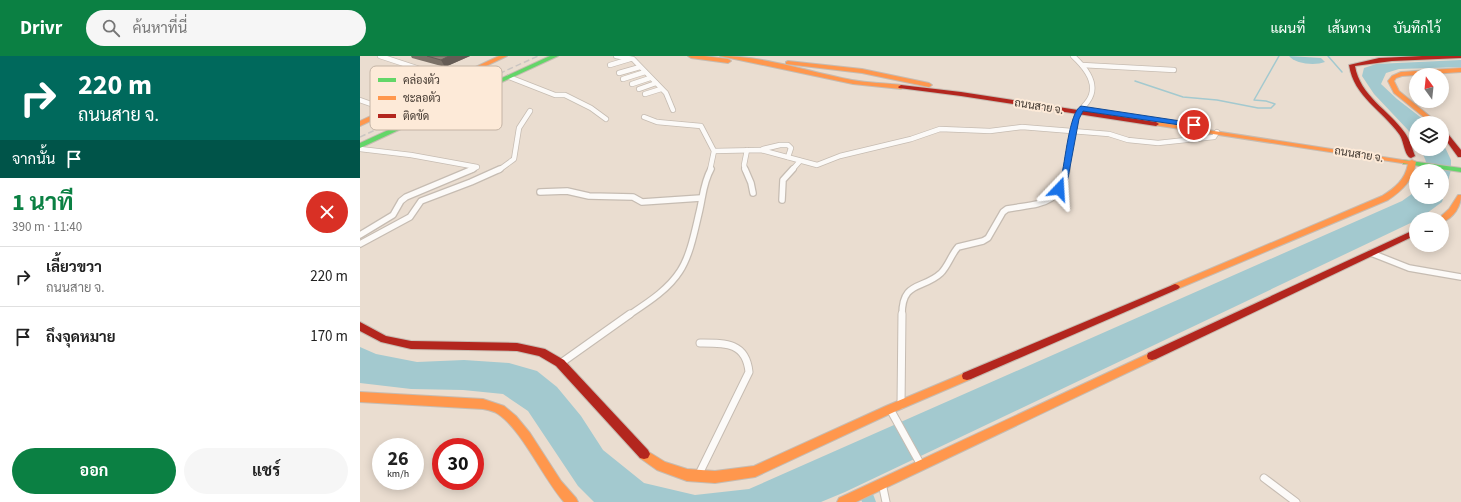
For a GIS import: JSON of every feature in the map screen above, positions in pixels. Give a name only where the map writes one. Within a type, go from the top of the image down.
[{"type":"street","points":[[380,56],[410,66]]},
{"type":"street","points":[[483,66],[504,56]]},
{"type":"street","points":[[502,79],[549,56]]},
{"type":"street","points":[[502,80],[555,56]]},
{"type":"street","points":[[616,56],[631,59],[640,67],[662,89],[671,101],[673,110]]},
{"type":"street","points":[[691,56],[793,66]]},
{"type":"street","name":"ถนนสาย จ.","points":[[722,56],[793,66],[862,71],[934,86],[1217,132],[1414,160],[1461,164]]},
{"type":"street","points":[[748,56],[793,66]]},
{"type":"street","points":[[901,405],[902,310],[904,299],[910,289],[939,274],[958,247],[983,241],[988,238],[1003,212],[1007,209],[1052,199],[1061,187],[1076,119],[1080,110],[1087,103],[1092,94],[1092,81],[1082,65],[1073,56]]},
{"type":"street","points":[[360,326],[385,340],[415,345],[514,346],[546,354],[561,362],[650,460],[674,471],[698,476],[724,477],[755,471],[890,409],[1399,191],[1406,182],[1414,160],[1403,135],[1357,84],[1351,73],[1352,65],[1358,62],[1373,59],[1461,56]]},
{"type":"street","points":[[610,65],[631,59]]},
{"type":"street","points":[[1082,65],[1174,70]]},
{"type":"street","name":"ถนนสาย จ.","points":[[793,66],[853,82],[924,89],[1080,110],[1414,160],[1461,170]]},
{"type":"street","points":[[619,73],[640,67]]},
{"type":"street","points":[[1426,116],[1396,92],[1391,81],[1394,77],[1401,74],[1461,70]]},
{"type":"street","points":[[853,82],[861,82],[869,78],[869,74],[862,71]]},
{"type":"street","points":[[623,79],[645,72]]},
{"type":"street","points":[[509,77],[556,95],[565,95],[592,108],[606,118]]},
{"type":"street","points":[[632,84],[650,78]]},
{"type":"street","points":[[638,89],[656,83]]},
{"type":"street","points":[[645,94],[662,89]]},
{"type":"street","points":[[360,100],[370,104]]},
{"type":"street","points":[[360,244],[410,217],[421,200],[497,170],[512,162],[514,159],[519,128],[530,111]]},
{"type":"street","points":[[561,362],[655,297],[674,279],[685,262],[699,212],[705,179],[711,168],[714,151],[701,126],[657,122],[644,117]]},
{"type":"street","points":[[360,124],[370,119]]},
{"type":"street","points":[[714,151],[761,150],[820,165],[840,156],[911,139],[940,129],[990,131],[1022,127],[1074,133],[1109,134],[1128,140],[1158,143],[1195,138],[1210,138],[1214,137],[1217,132]]},
{"type":"street","points":[[360,143],[390,130]]},
{"type":"street","points":[[360,147],[395,130]]},
{"type":"street","points":[[1449,139],[1461,155]]},
{"type":"street","points":[[761,150],[780,145],[788,145],[791,148],[788,157]]},
{"type":"street","points":[[360,147],[477,167],[406,197],[401,201],[393,215],[360,235]]},
{"type":"street","points":[[747,150],[744,165],[753,193]]},
{"type":"street","points":[[782,200],[783,180],[800,161]]},
{"type":"street","points":[[540,192],[567,191],[589,196],[633,197],[642,202],[701,198]]},
{"type":"street","points":[[1449,213],[1461,197]]},
{"type":"street","points":[[843,502],[1409,235]]},
{"type":"street","points":[[1371,253],[1409,268],[1461,276]]},
{"type":"street","points":[[698,476],[749,372],[746,357],[737,346],[729,344],[700,343]]},
{"type":"street","points":[[360,397],[483,404],[500,409],[512,419],[526,437],[567,500]]},
{"type":"street","points":[[890,409],[921,465]]},
{"type":"street","points":[[1264,478],[1296,502]]},
{"type":"street","points":[[882,483],[886,502]]},
{"type":"water","points":[[1289,56],[1321,58],[1325,62],[1306,64],[1296,61]]},
{"type":"water","points":[[1461,60],[1461,67],[1409,68],[1386,73],[1381,84],[1419,116],[1409,116],[1409,132],[1374,94],[1362,76],[1364,68],[1376,64]]},
{"type":"water","points":[[1449,156],[1451,160],[1451,170],[1449,177],[1449,164],[1426,164],[1424,157]]},
{"type":"water","points":[[1409,196],[1409,204],[1439,204],[1428,212],[1409,212],[1409,224],[845,492],[821,502],[594,502],[578,486],[528,411],[503,394],[463,390],[411,389],[360,383],[360,347],[376,354],[417,362],[464,360],[509,363],[537,371],[557,387],[581,416],[603,450],[644,483],[695,495],[749,489],[1402,201]]},
{"type":"building","points":[[427,56],[449,56],[441,60]]},
{"type":"waterway","points":[[1135,81],[1183,97],[1217,100],[1258,108],[1271,108],[1275,104],[1266,101],[1254,100],[1279,56]]},
{"type":"waterway","points":[[1328,56],[1342,72]]},
{"type":"railway","points":[[502,72],[538,56]]},
{"type":"railway","points":[[360,137],[375,130]]},
{"type":"traffic: fast","points":[[502,80],[555,56]]},
{"type":"traffic: fast","points":[[360,146],[395,130]]},
{"type":"traffic: fast","points":[[1406,162],[1461,170]]},
{"type":"traffic: slow","points":[[483,66],[504,56]]},
{"type":"traffic: slow","points":[[691,56],[728,61]]},
{"type":"traffic: slow","points":[[723,56],[776,65],[853,82],[901,87]]},
{"type":"traffic: slow","points":[[788,63],[862,71],[929,85]]},
{"type":"traffic: slow","points":[[1426,116],[1396,92],[1391,81],[1394,77],[1401,74],[1461,70]]},
{"type":"traffic: slow","points":[[360,124],[370,119]]},
{"type":"traffic: slow","points":[[1156,124],[1406,162]]},
{"type":"traffic: slow","points":[[1175,287],[1385,198],[1400,187],[1407,179],[1412,162]]},
{"type":"traffic: slow","points":[[1449,213],[1461,197]]},
{"type":"traffic: slow","points":[[843,502],[1152,356]]},
{"type":"traffic: slow","points":[[644,454],[661,466],[687,475],[715,477],[755,471],[890,409],[967,376]]},
{"type":"traffic: slow","points":[[360,397],[483,404],[500,409],[512,419],[526,437],[557,485],[572,502]]},
{"type":"traffic: jam","points":[[1409,148],[1407,141],[1396,125],[1371,102],[1364,93],[1354,75],[1352,65],[1379,60],[1461,56]]},
{"type":"traffic: jam","points":[[901,87],[961,94],[1156,124]]},
{"type":"traffic: jam","points":[[1449,139],[1461,155]]},
{"type":"traffic: jam","points":[[1152,356],[1409,235]]},
{"type":"traffic: jam","points":[[967,376],[1175,287]]},
{"type":"traffic: jam","points":[[360,326],[384,339],[411,345],[517,347],[541,352],[560,363],[644,454]]},
{"type":"route","points":[[1059,189],[1064,178],[1077,115],[1081,108],[1194,125]]}]
